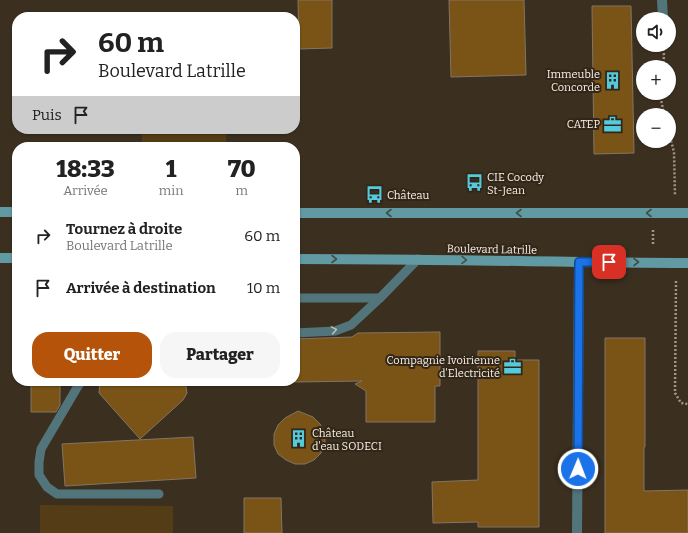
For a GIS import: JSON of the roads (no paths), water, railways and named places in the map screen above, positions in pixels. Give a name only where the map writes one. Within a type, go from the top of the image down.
[{"type":"main road","points":[[0,212],[12,212]]},
{"type":"main road","points":[[300,212],[688,213]]},
{"type":"main road","points":[[0,258],[12,258]]},
{"type":"main road","name":"Boulevard Latrille","points":[[300,259],[418,259],[688,263]]},
{"type":"street","points":[[662,0],[662,12]]},
{"type":"street","points":[[577,533],[579,262]]},
{"type":"lane","points":[[300,333],[335,331],[352,325],[418,259]]},
{"type":"lane","points":[[300,298],[380,298]]},
{"type":"lane","points":[[78,386],[41,449],[39,475],[47,487],[57,494],[159,494]]},
{"type":"place","name":"Immeuble Concorde","points":[[613,80]]},
{"type":"place","name":"CATEP","points":[[613,124]]},
{"type":"place","name":"CIE Cocody St-Jean","points":[[474,183]]},
{"type":"place","name":"Château","points":[[374,195]]},
{"type":"place","name":"Compagnie Ivoirienne d'Electricité","points":[[513,366]]},
{"type":"place","name":"Château d'eau SODECI","points":[[299,439]]}]
